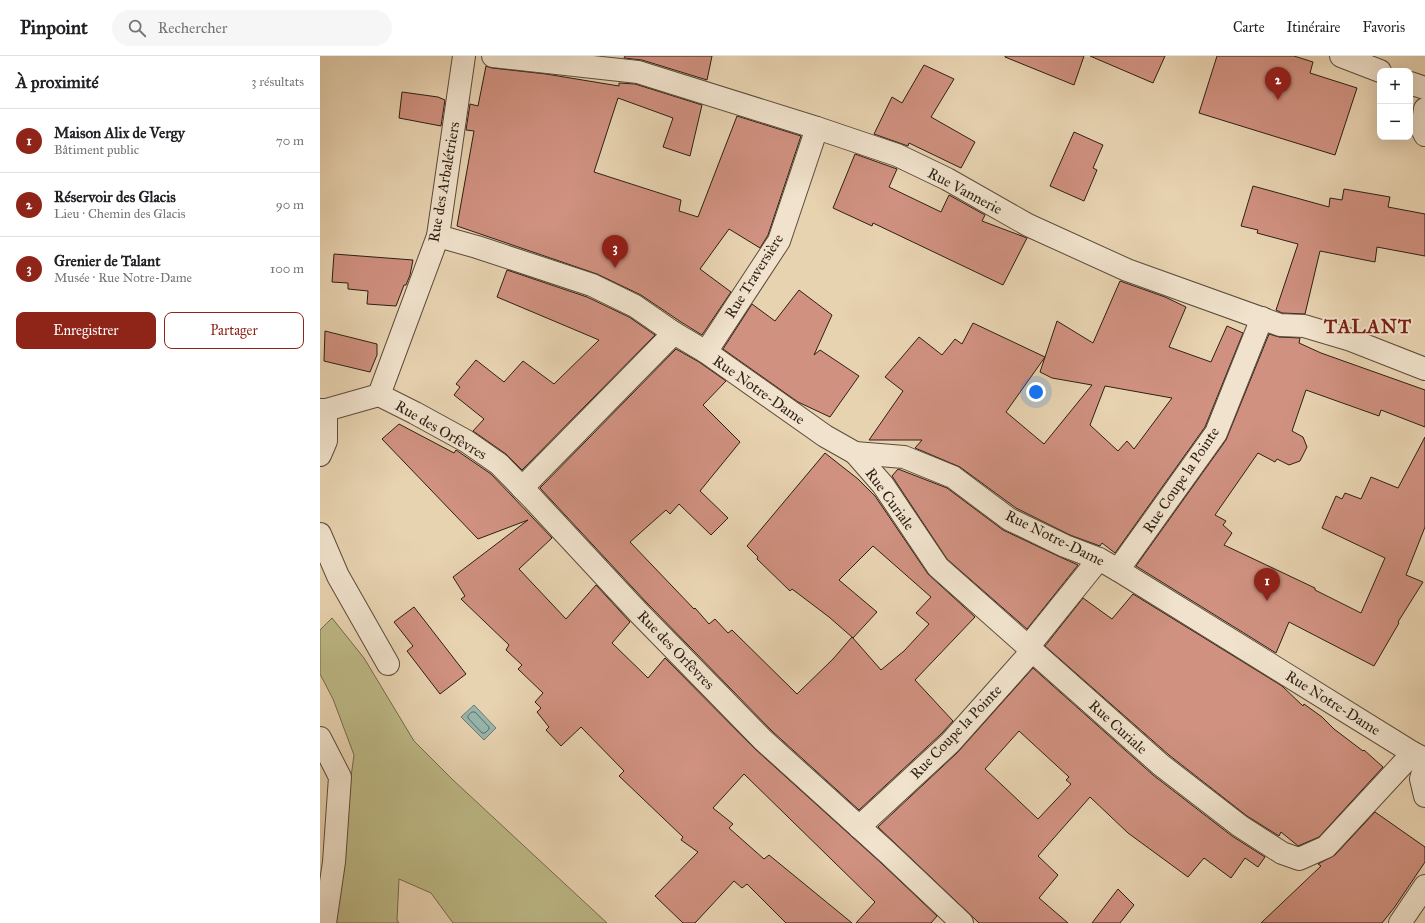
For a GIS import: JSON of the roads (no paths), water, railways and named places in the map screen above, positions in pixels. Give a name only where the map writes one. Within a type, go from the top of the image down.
[{"type":"street","name":"Rue des Arbalétriers","points":[[379,395],[438,236],[464,56]]},
{"type":"street","name":"Rue Vannerie","points":[[493,56],[638,72],[817,128],[897,156],[947,179],[1028,225],[1127,270],[1280,325],[1304,326],[1351,340],[1425,369]]},
{"type":"street","points":[[1341,56],[1377,70]]},
{"type":"street","points":[[1413,84],[1425,88]]},
{"type":"street","points":[[1425,109],[1422,128],[1425,135]]},
{"type":"street","name":"Rue Traversière","points":[[706,352],[779,241],[817,128]]},
{"type":"street","name":"Rue Notre-Dame","points":[[438,236],[477,247],[592,286],[635,306],[674,333],[706,352],[825,436],[855,452],[904,457],[953,477],[1009,519],[1065,546],[1099,559],[1118,570],[1421,759]]},
{"type":"street","name":"Rue Coupe la Pointe","points":[[1118,570],[1216,433],[1262,318]]},
{"type":"street","points":[[522,488],[674,333]]},
{"type":"street","points":[[320,455],[326,441],[323,410],[379,395]]},
{"type":"street","name":"Rue des Orfèvres","points":[[379,395],[415,412],[466,441],[499,464],[638,612],[763,740],[962,923]]},
{"type":"street","name":"Rue Curiale","points":[[855,452],[883,485],[938,568],[1161,765],[1240,826],[1282,853],[1299,859],[1326,847],[1421,759]]},
{"type":"street","points":[[320,534],[338,576],[388,664]]},
{"type":"street","name":"Rue Coupe la Pointe","points":[[859,827],[950,743],[1030,649],[1099,559]]},
{"type":"street","points":[[320,738],[340,777],[334,862],[325,923]]},
{"type":"street","points":[[1421,759],[1421,779],[1425,796]]},
{"type":"street","points":[[1400,923],[1423,896]]},
{"type":"water","points":[[474,705],[496,728],[484,740],[461,717]]},
{"type":"place","name":"Réservoir des Glacis","points":[[1278,100]]},
{"type":"place","name":"Grenier de Talant","points":[[615,268]]},
{"type":"place","name":"Maison Alix de Vergy","points":[[1267,601]]},
{"type":"district","name":"TALANT","points":[[1368,326]]}]
